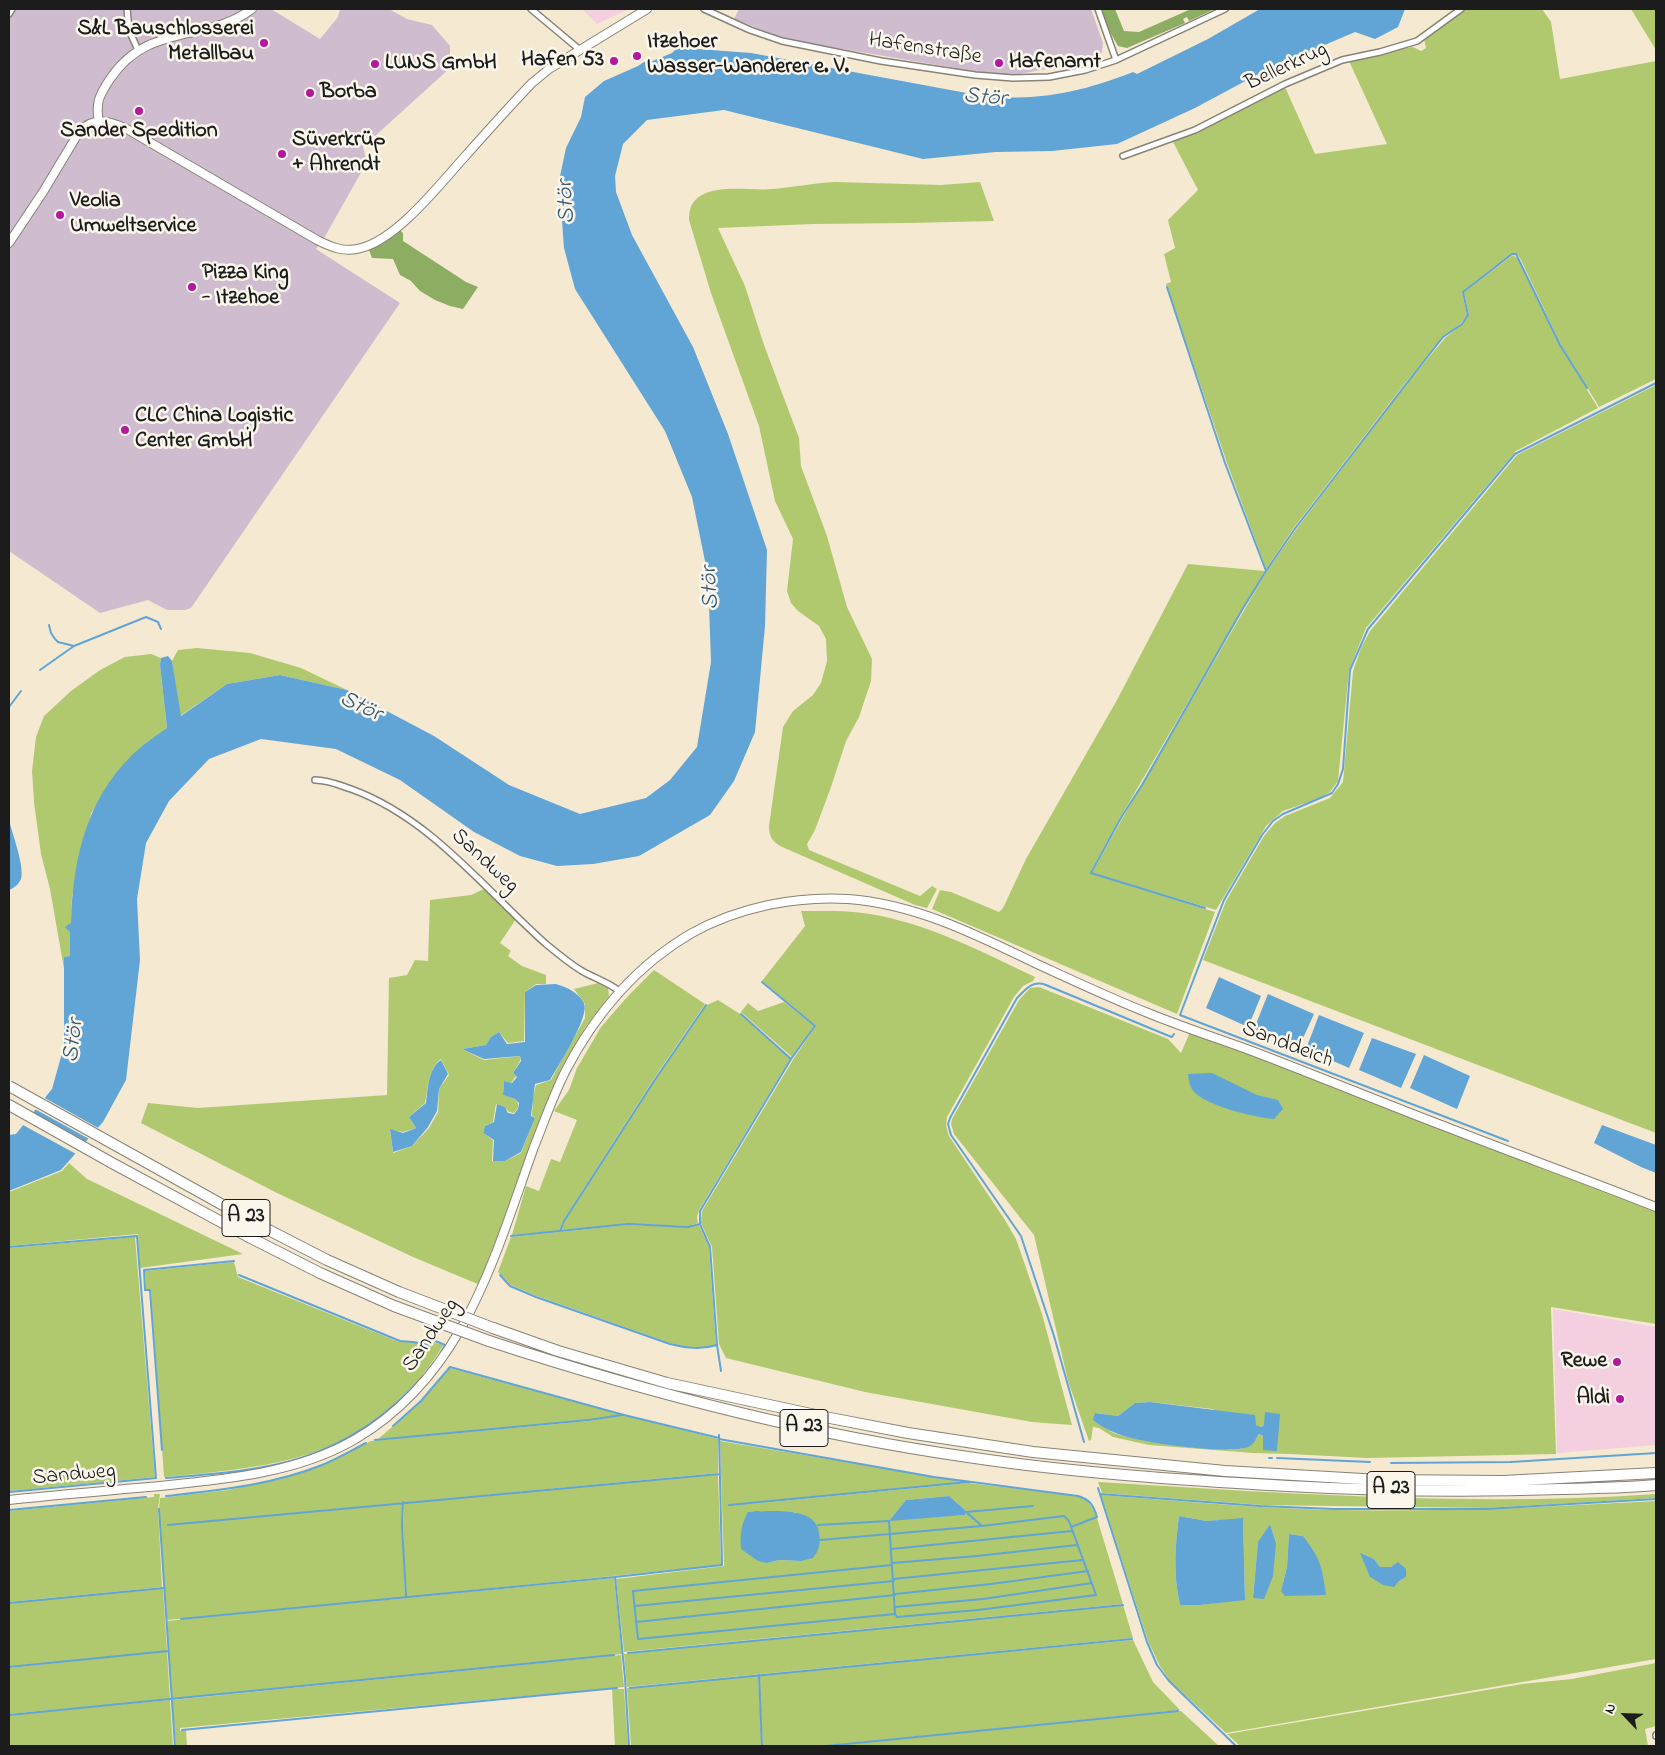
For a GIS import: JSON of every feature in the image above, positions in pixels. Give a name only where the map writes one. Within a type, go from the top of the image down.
[{"type":"highway","name":"A 23","points":[[9,1086],[222,1205],[327,1260],[400,1292],[493,1328],[558,1351],[667,1383],[908,1433],[1024,1451],[1127,1463],[1380,1480],[1503,1481],[1656,1474]]},
{"type":"highway","name":"A 23","points":[[9,1106],[320,1273],[394,1306],[489,1341],[620,1382],[753,1416],[823,1432],[968,1458],[1176,1479],[1378,1490],[1502,1491],[1656,1485]]},
{"type":"street","points":[[9,14],[12,9]]},
{"type":"street","points":[[127,9],[129,30],[138,50]]},
{"type":"street","points":[[99,122],[97,106],[102,92],[118,68],[138,50],[154,42],[233,20],[252,9]]},
{"type":"street","points":[[531,9],[580,50]]},
{"type":"street","points":[[9,243],[44,192],[79,132],[87,125],[111,122],[127,129],[317,240],[335,248],[352,250],[361,248],[381,238],[414,212],[532,83],[549,69],[647,9]]},
{"type":"street","name":"Hafenstraße","points":[[704,9],[782,42],[881,61],[975,75],[1013,78],[1050,77],[1084,70],[1116,60],[1225,9]]},
{"type":"street","points":[[1098,9],[1116,60]]},
{"type":"street","name":"Bellerkrug","points":[[1123,156],[1195,130],[1285,84],[1342,60],[1380,52],[1417,41],[1461,9]]},
{"type":"street","name":"Sandweg","points":[[315,780],[326,780],[358,792],[382,802],[404,816],[444,847],[547,944],[581,970],[619,991]]},
{"type":"street","name":"Sandweg","points":[[9,1500],[212,1480],[276,1469],[322,1454],[353,1440],[403,1404],[428,1378],[446,1355],[477,1301],[545,1118],[563,1076],[592,1026],[619,991],[649,962],[675,943],[700,929],[748,910],[797,901],[838,899],[878,903],[909,910]]},
{"type":"street","name":"Sanddeich","points":[[909,910],[961,928],[1105,996],[1147,1013],[1247,1049],[1656,1207]]},
{"type":"shaded area","points":[[9,9],[271,9],[320,39],[338,17],[340,9],[389,9],[407,19],[432,25],[450,46],[450,68],[363,147],[367,162],[316,249],[400,303],[191,608],[185,610],[167,610],[148,600],[100,613],[9,551]]},
{"type":"shaded area","points":[[582,9],[629,9],[597,24]]},
{"type":"shaded area","points":[[739,9],[1091,9],[1103,43],[1102,52],[1092,60],[1015,75],[973,71],[807,43],[778,36],[734,19]]},
{"type":"shaded area","points":[[1553,1309],[1656,1327],[1656,1445],[1557,1453]]},
{"type":"green space","points":[[1101,9],[1115,9],[1124,31],[1139,32],[1191,9],[1215,9],[1189,21],[1187,17],[1183,19],[1185,23],[1127,48],[1118,46]]},
{"type":"green space","points":[[1466,9],[1542,9],[1551,22],[1560,79],[1656,61],[1656,379],[1599,407],[1561,345],[1520,258],[1512,253],[1462,292],[1467,315],[1461,323],[1443,337],[1402,387],[1293,529],[1266,569],[1227,463],[1166,284],[1171,282],[1164,254],[1175,248],[1168,220],[1198,190],[1173,142],[1285,87],[1315,154],[1387,144],[1349,61],[1413,47],[1421,51],[1426,48],[1424,39]]},
{"type":"green space","points":[[1631,9],[1656,9],[1656,50]]},
{"type":"green space","points":[[835,182],[941,185],[980,182],[994,221],[813,224],[718,228],[745,286],[764,345],[799,438],[801,466],[827,536],[847,607],[872,659],[871,681],[859,717],[846,741],[815,830],[807,844],[809,850],[920,896],[932,886],[937,889],[927,908],[915,905],[780,846],[770,835],[769,826],[783,727],[793,711],[813,695],[821,683],[827,661],[826,639],[819,626],[798,611],[791,603],[787,591],[793,539],[775,501],[759,426],[711,293],[689,220],[690,210],[697,198],[708,192],[726,189],[773,189]]},
{"type":"green space","points":[[400,230],[403,233],[403,241],[466,282],[478,287],[463,309],[435,300],[420,291],[411,281],[400,275],[393,259],[372,258],[369,250]]},
{"type":"green space","points":[[1513,255],[1518,259],[1560,345],[1598,408],[1516,451],[1366,628],[1349,670],[1338,781],[1330,792],[1317,799],[1283,811],[1266,826],[1216,910],[1092,873],[1267,571],[1403,388],[1445,338],[1462,324],[1469,315],[1464,292]]},
{"type":"green space","points":[[1656,385],[1656,1133],[1203,960],[1226,901],[1264,836],[1275,823],[1285,816],[1330,798],[1343,782],[1353,671],[1361,648],[1370,631],[1517,455]]},
{"type":"green space","points":[[1188,564],[1265,571],[1121,816],[1090,873],[1215,912],[1177,1014],[932,909],[940,890],[951,892],[999,912],[1003,908],[1026,859],[1117,700]]},
{"type":"green space","points":[[197,648],[250,653],[301,668],[347,690],[280,675],[227,684],[180,716],[172,661],[178,650]]},
{"type":"green space","points":[[151,654],[161,658],[160,665],[167,728],[141,747],[114,776],[91,814],[72,896],[71,923],[68,928],[70,931],[70,956],[64,957],[64,969],[50,889],[41,854],[34,802],[32,771],[36,737],[44,716],[71,691],[100,670],[125,657]]},
{"type":"green space","points":[[484,889],[516,919],[500,943],[511,951],[508,956],[522,966],[546,975],[546,984],[536,984],[525,992],[524,1041],[508,1043],[499,1032],[491,1037],[486,1045],[462,1049],[484,1060],[520,1056],[520,1061],[513,1073],[516,1076],[511,1083],[504,1081],[503,1095],[515,1099],[518,1103],[518,1108],[514,1113],[496,1104],[493,1122],[485,1126],[483,1133],[493,1140],[492,1161],[505,1161],[521,1153],[535,1118],[532,1116],[536,1085],[551,1080],[585,1018],[585,1004],[574,989],[598,983],[608,988],[609,996],[585,1028],[560,1071],[541,1117],[480,1285],[413,1257],[277,1193],[141,1123],[148,1103],[198,1108],[387,1095],[389,978],[407,975],[415,960],[428,961],[430,900],[471,895]],"holes":[[[441,1059],[449,1075],[439,1089],[438,1112],[429,1128],[412,1146],[393,1153],[390,1130],[403,1132],[416,1128],[409,1117],[425,1103],[431,1073]]]},
{"type":"green space","points":[[801,911],[862,913],[914,925],[955,940],[1035,977],[1033,981],[1023,986],[1014,997],[947,1117],[946,1125],[949,1136],[1016,1239],[1042,1314],[1072,1425],[1032,1422],[865,1392],[726,1358],[719,1344],[712,1247],[701,1223],[702,1211],[794,1058],[816,1026],[762,981],[805,926]]},
{"type":"green space","points":[[654,970],[705,1004],[653,1080],[563,1221],[559,1231],[512,1235],[526,1186],[539,1191],[551,1159],[560,1162],[577,1120],[554,1111],[569,1090],[577,1068],[601,1027]]},
{"type":"green space","points":[[1039,987],[1168,1039],[1181,1053],[1190,1032],[1295,1070],[1656,1211],[1656,1324],[1551,1307],[1556,1454],[1367,1458],[1253,1453],[1149,1445],[1113,1437],[1099,1428],[1093,1427],[1091,1440],[1089,1441],[1068,1381],[1034,1235],[954,1134],[951,1124],[952,1119],[1019,1000],[1030,988]],"holes":[[[1150,1402],[1212,1409],[1261,1427],[1264,1425],[1263,1436],[1259,1434],[1251,1444],[1239,1449],[1229,1450],[1173,1445],[1118,1435],[1110,1431],[1095,1413],[1118,1416],[1135,1403]]]},
{"type":"green space","points":[[718,1000],[740,1014],[790,1059],[699,1210],[698,1223],[689,1226],[628,1224],[561,1230],[564,1222],[654,1081],[707,1005]]},
{"type":"green space","points":[[784,1002],[814,1026],[792,1057],[741,1012],[748,1003],[758,1011]]},
{"type":"green space","points":[[69,1163],[87,1179],[243,1254],[140,1268],[138,1234],[9,1246],[9,1192],[62,1171]]},
{"type":"green space","points":[[627,1225],[688,1227],[699,1225],[709,1247],[716,1345],[693,1348],[670,1343],[537,1296],[511,1285],[498,1272],[511,1237]]},
{"type":"green space","points":[[135,1237],[155,1477],[9,1491],[9,1248]]},
{"type":"green space","points":[[234,1262],[238,1277],[399,1342],[413,1342],[429,1346],[433,1342],[443,1345],[432,1363],[417,1381],[382,1414],[341,1440],[320,1450],[299,1457],[249,1468],[164,1477],[151,1290],[146,1289],[145,1271]]},
{"type":"green space","points":[[450,1368],[622,1415],[589,1420],[377,1440],[421,1402]]},
{"type":"green space","points":[[624,1415],[718,1439],[718,1473],[186,1523],[403,1503],[405,1597],[167,1620],[159,1509],[160,1498],[228,1490],[281,1479],[323,1465],[371,1441],[589,1421]]},
{"type":"green space","points":[[720,1441],[966,1482],[729,1506],[969,1483],[1077,1496],[1085,1499],[1094,1510],[1097,1518],[1123,1604],[624,1652],[616,1579],[724,1566]],"holes":[[[949,1496],[966,1511],[965,1515],[890,1520],[906,1500]],[[748,1512],[796,1512],[801,1561],[779,1560],[767,1563]]]},
{"type":"green space","points":[[718,1474],[721,1565],[406,1597],[404,1503]]},
{"type":"green space","points":[[1098,1482],[1307,1494],[1446,1499],[1586,1498],[1656,1494],[1656,1498],[1485,1508],[1262,1505],[1102,1493]]},
{"type":"green space","points":[[154,1494],[160,1494],[158,1509],[162,1587],[9,1602],[9,1511],[154,1497]]},
{"type":"green space","points":[[1101,1495],[1245,1506],[1331,1510],[1494,1508],[1656,1501],[1656,1659],[1226,1733],[1170,1681],[1160,1666],[1148,1641]],"holes":[[[1179,1516],[1207,1521],[1243,1519],[1245,1599],[1200,1605],[1180,1605],[1176,1572]],[[1270,1524],[1276,1543],[1253,1598],[1258,1543]],[[1289,1534],[1303,1536],[1281,1591],[1287,1567]],[[1360,1554],[1374,1559],[1380,1567],[1391,1567],[1397,1564],[1406,1577],[1398,1582]]]},
{"type":"green space","points":[[614,1578],[622,1654],[172,1699],[167,1621]]},
{"type":"green space","points":[[163,1588],[167,1651],[9,1667],[9,1603]]},
{"type":"green space","points":[[1123,1605],[1133,1638],[627,1687],[624,1654]]},
{"type":"green space","points":[[1133,1640],[1153,1682],[1180,1710],[821,1746],[763,1746],[759,1675]]},
{"type":"green space","points":[[167,1651],[170,1699],[9,1714],[9,1668]]},
{"type":"green space","points":[[621,1655],[624,1687],[180,1728],[180,1731],[186,1730],[187,1746],[176,1746],[172,1700]]},
{"type":"green space","points":[[1656,1663],[1656,1726],[1645,1729],[1648,1746],[1240,1746],[1227,1734],[1522,1684],[1572,1679]]},
{"type":"green space","points":[[758,1675],[762,1746],[631,1746],[627,1688]]},
{"type":"green space","points":[[612,1689],[624,1689],[628,1746],[615,1746]]},
{"type":"green space","points":[[170,1700],[173,1746],[9,1746],[9,1715]]},
{"type":"green space","points":[[1181,1711],[1219,1746],[831,1746]]},
{"type":"water","name":"Stör","points":[[1260,9],[1405,9],[1398,27],[1375,39],[1355,32],[1264,71],[1195,108],[1117,144],[1052,151],[996,152],[923,159],[724,110],[647,120],[623,144],[615,176],[616,192],[632,235],[693,347],[728,434],[767,550],[765,626],[755,732],[734,781],[710,815],[639,856],[593,864],[557,866],[520,856],[474,832],[400,780],[336,749],[261,739],[209,759],[169,801],[146,843],[137,899],[140,960],[126,1080],[103,1122],[61,1170],[9,1191],[9,1135],[16,1134],[52,1089],[64,1046],[64,957],[70,956],[70,932],[65,927],[71,923],[75,873],[80,849],[96,804],[108,784],[142,746],[167,728],[160,665],[161,658],[168,656],[172,661],[181,716],[227,684],[280,675],[347,690],[434,736],[509,785],[580,814],[646,798],[670,780],[697,747],[711,662],[708,576],[692,497],[665,431],[575,289],[564,248],[559,181],[566,148],[581,117],[585,97],[604,81],[644,62],[650,62],[672,53],[678,47],[686,44],[698,49],[751,53],[988,97],[1045,96],[1097,85],[1133,72],[1137,74],[1208,39]]},
{"type":"water","points":[[9,820],[20,858],[22,874],[19,883],[9,890]]},
{"type":"water","points":[[1219,977],[1261,996],[1248,1027],[1206,1008]]},
{"type":"water","points":[[556,984],[572,991],[582,999],[585,1010],[582,1019],[572,1042],[550,1080],[535,1084],[531,1116],[535,1118],[521,1152],[505,1161],[493,1161],[494,1140],[483,1133],[485,1126],[494,1122],[497,1104],[505,1107],[508,1113],[514,1114],[518,1109],[519,1103],[515,1099],[503,1095],[504,1081],[512,1083],[517,1077],[513,1073],[521,1061],[520,1056],[484,1059],[462,1049],[486,1045],[491,1037],[499,1032],[507,1044],[525,1042],[525,992],[536,985]]},
{"type":"water","points":[[1268,994],[1314,1014],[1299,1047],[1254,1029]]},
{"type":"water","points":[[1319,1015],[1364,1033],[1349,1068],[1306,1049]]},
{"type":"water","points":[[1372,1038],[1416,1054],[1401,1088],[1359,1070]]},
{"type":"water","points":[[1424,1055],[1470,1076],[1457,1109],[1410,1088]]},
{"type":"water","points":[[441,1060],[448,1074],[439,1089],[437,1111],[428,1127],[412,1146],[393,1152],[390,1129],[403,1133],[416,1128],[409,1117],[426,1103],[428,1085],[433,1068]]},
{"type":"water","points":[[1212,1073],[1257,1095],[1278,1100],[1283,1109],[1274,1119],[1244,1114],[1210,1102],[1194,1092],[1190,1085],[1188,1074]]},
{"type":"water","points":[[1602,1125],[1656,1145],[1656,1173],[1594,1143]]},
{"type":"water","points":[[1150,1402],[1255,1415],[1256,1425],[1261,1427],[1264,1425],[1265,1412],[1280,1414],[1277,1451],[1263,1450],[1263,1436],[1259,1434],[1250,1446],[1241,1449],[1209,1449],[1171,1445],[1127,1437],[1109,1430],[1093,1420],[1095,1413],[1118,1416],[1135,1403]]},
{"type":"water","points":[[949,1496],[966,1511],[965,1515],[889,1521],[906,1500]]},
{"type":"water","points":[[748,1512],[793,1512],[810,1518],[816,1524],[820,1537],[817,1552],[813,1558],[801,1561],[779,1560],[767,1563],[758,1561],[741,1549],[742,1525]]},
{"type":"water","points":[[1179,1516],[1207,1521],[1243,1518],[1245,1600],[1200,1605],[1180,1605],[1175,1560]]},
{"type":"water","points":[[1270,1524],[1276,1543],[1273,1576],[1264,1599],[1253,1598],[1258,1542]]},
{"type":"water","points":[[1289,1534],[1303,1536],[1314,1551],[1322,1570],[1326,1595],[1285,1596],[1281,1591],[1287,1567]]},
{"type":"water","points":[[1360,1553],[1374,1559],[1380,1567],[1391,1567],[1398,1562],[1406,1569],[1406,1577],[1394,1587],[1383,1585],[1370,1577]]},
{"type":"pier","points":[[43,1097],[100,1129],[91,1140],[33,1108]]},
{"type":"pier","points":[[31,1112],[88,1143],[78,1155],[21,1124]]},
{"type":"waterway","points":[[1205,908],[1091,873],[1122,816],[1142,785],[1266,571],[1294,530],[1443,337],[1462,324],[1468,315],[1463,292],[1512,254],[1516,254],[1560,345],[1587,388]]},
{"type":"waterway","points":[[1167,287],[1225,463],[1266,571]]},
{"type":"waterway","points":[[1508,1141],[1180,1015],[1224,900],[1262,835],[1273,821],[1283,814],[1332,793],[1338,784],[1343,769],[1350,670],[1368,629],[1515,454],[1656,383]]},
{"type":"waterway","points":[[49,625],[51,633],[58,642],[74,646],[146,617],[158,622],[161,629]]},
{"type":"waterway","points":[[40,670],[74,646]]},
{"type":"waterway","points":[[9,707],[21,691]]},
{"type":"waterway","points":[[762,982],[815,1026],[791,1059]]},
{"type":"waterway","points":[[1084,1442],[1054,1336],[1021,1236],[951,1135],[948,1124],[1017,998],[1033,985],[1046,985],[1169,1036],[1172,1037],[1174,1034]]},
{"type":"waterway","points":[[560,1231],[564,1221],[654,1081],[706,1005]]},
{"type":"waterway","points":[[721,1371],[717,1345],[710,1247],[700,1224],[700,1211],[791,1059],[741,1014]]},
{"type":"waterway","points":[[511,1236],[628,1224],[688,1227],[700,1224]]},
{"type":"waterway","points":[[9,1247],[137,1236],[156,1478],[9,1492]]},
{"type":"waterway","points":[[162,1450],[150,1290],[145,1290],[144,1270],[234,1261]]},
{"type":"waterway","points":[[239,1275],[400,1341],[430,1345],[433,1340],[445,1345],[440,1354]]},
{"type":"waterway","points":[[500,1275],[510,1286],[536,1297],[670,1344],[694,1348],[717,1345]]},
{"type":"waterway","points":[[393,1426],[421,1401],[450,1367],[624,1415],[719,1438]]},
{"type":"waterway","points":[[166,1478],[269,1466],[318,1452],[368,1425],[411,1390],[423,1376]]},
{"type":"waterway","points":[[375,1440],[589,1420],[622,1415]]},
{"type":"waterway","points":[[629,1746],[625,1678],[615,1577],[722,1565],[719,1435]]},
{"type":"waterway","points":[[719,1439],[934,1477],[1078,1496],[1090,1503],[1097,1517],[1071,1527]]},
{"type":"waterway","points":[[166,1496],[245,1486],[303,1472],[322,1465],[366,1443]]},
{"type":"waterway","points":[[1391,1463],[1511,1462],[1656,1453]]},
{"type":"waterway","points":[[1277,1458],[1370,1462]]},
{"type":"waterway","points":[[168,1525],[719,1474]]},
{"type":"waterway","points":[[729,1505],[969,1482]]},
{"type":"waterway","points":[[1098,1488],[1147,1642],[1157,1665],[1169,1681],[1236,1746]]},
{"type":"waterway","points":[[1100,1494],[1260,1506],[1334,1509],[1485,1509],[1656,1499]]},
{"type":"waterway","points":[[9,1510],[146,1497]]},
{"type":"waterway","points":[[403,1502],[402,1525],[406,1597]]},
{"type":"waterway","points":[[982,1526],[966,1512],[1033,1506]]},
{"type":"waterway","points":[[159,1509],[175,1746]]},
{"type":"waterway","points":[[820,1540],[982,1526],[1064,1516],[1069,1521],[1096,1595],[978,1610],[897,1617],[895,1614],[638,1639],[633,1591],[892,1565]]},
{"type":"waterway","points":[[818,1525],[889,1521],[895,1614]]},
{"type":"waterway","points":[[891,1549],[1072,1531]]},
{"type":"waterway","points":[[892,1563],[1077,1545]]},
{"type":"waterway","points":[[893,1579],[1083,1560]]},
{"type":"waterway","points":[[895,1594],[1088,1571]]},
{"type":"waterway","points":[[181,1619],[615,1577]]},
{"type":"waterway","points":[[635,1606],[894,1581]]},
{"type":"waterway","points":[[895,1607],[983,1599],[1092,1583]]},
{"type":"waterway","points":[[9,1603],[163,1588]]},
{"type":"waterway","points":[[636,1622],[895,1595]]},
{"type":"waterway","points":[[628,1653],[1123,1605]]},
{"type":"waterway","points":[[630,1688],[1132,1639]]},
{"type":"waterway","points":[[9,1667],[168,1651]]},
{"type":"waterway","points":[[9,1715],[614,1655]]},
{"type":"waterway","points":[[759,1675],[762,1746]]},
{"type":"waterway","points":[[182,1730],[617,1688]]},
{"type":"waterway","points":[[826,1746],[1178,1711]]},
{"type":"place","name":"S&L Bauschlosserei Metallbau","points":[[264,43]]},
{"type":"place","name":"Itzehoer Wasser-Wanderer e. V.","points":[[637,56]]},
{"type":"place","name":"Hafen 53","points":[[614,61]]},
{"type":"place","name":"Hafenamt","points":[[999,63]]},
{"type":"place","name":"LUNS GmbH","points":[[375,64]]},
{"type":"place","name":"Borba","points":[[310,93]]},
{"type":"place","name":"Sander Spedition","points":[[139,111]]},
{"type":"place","name":"Süverkrüp + Ahrendt","points":[[282,154]]},
{"type":"place","name":"Veolia Umweltservice","points":[[60,215]]},
{"type":"place","name":"Pizza King - Itzehoe","points":[[192,287]]},
{"type":"place","name":"CLC China Logistic Center GmbH","points":[[125,430]]},
{"type":"place","name":"Rewe","points":[[1617,1362]]},
{"type":"place","name":"Aldi","points":[[1620,1399]]}]
